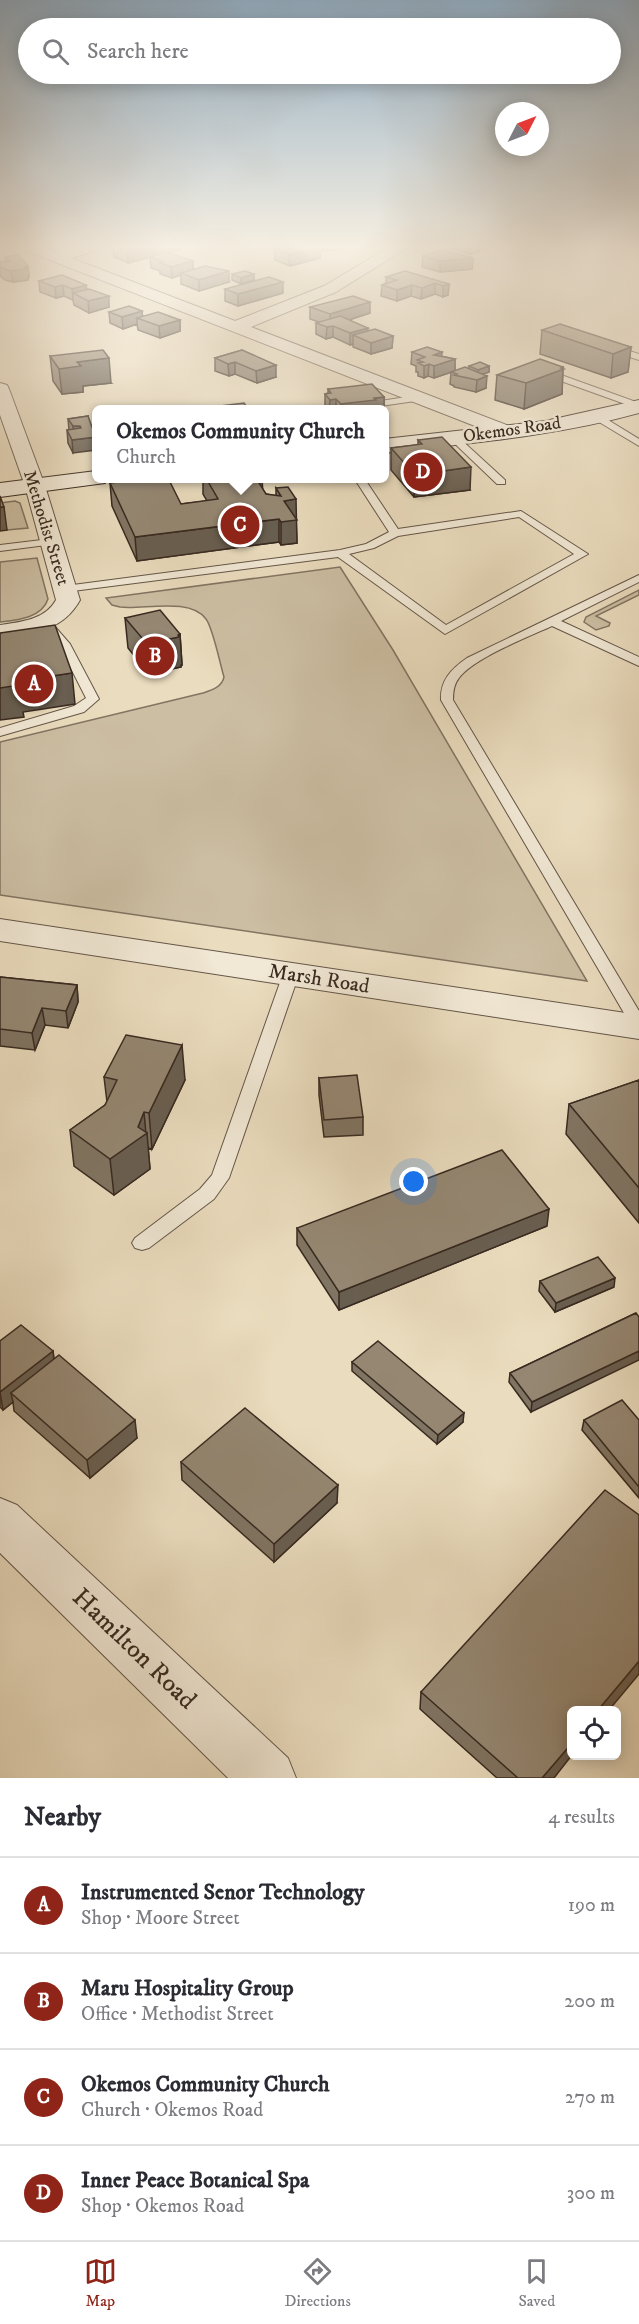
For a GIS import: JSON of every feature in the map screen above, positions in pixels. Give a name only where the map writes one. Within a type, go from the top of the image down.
[{"type":"street","points":[[238,328],[506,431]]},
{"type":"street","name":"Methodist Street","points":[[0,389],[35,486],[68,600],[53,617],[43,622]]},
{"type":"street","name":"Okemos Road","points":[[389,445],[597,417],[639,406]]},
{"type":"street","points":[[0,490],[92,479]]},
{"type":"street","points":[[0,632],[43,622]]},
{"type":"street","name":"Marsh Road","points":[[0,930],[639,1026]]},
{"type":"street","name":"Hamilton Road","points":[[0,1521],[268,1778]]},
{"type":"lane","points":[[600,344],[639,357]]},
{"type":"lane","points":[[564,379],[639,406]]},
{"type":"lane","points":[[365,405],[419,398]]},
{"type":"lane","points":[[597,417],[639,443]]},
{"type":"lane","points":[[454,438],[501,482]]},
{"type":"lane","points":[[362,483],[395,532]]},
{"type":"lane","points":[[64,589],[340,553],[370,546],[395,532],[521,514],[582,554],[445,630],[340,553]]},
{"type":"lane","points":[[0,548],[50,542]]},
{"type":"lane","points":[[639,578],[463,666],[448,685],[447,700],[639,1026]]},
{"type":"lane","points":[[552,621],[639,662]]},
{"type":"lane","points":[[0,732],[79,709],[93,699],[64,644],[43,622]]},
{"type":"lane","points":[[142,1243],[207,1194],[220,1178],[291,974]]},
{"type":"shaded area","points":[[15,501],[20,503],[28,528],[7,530],[0,512],[0,503]]},
{"type":"shaded area","points":[[37,558],[48,599],[45,605],[28,617],[0,622],[0,562]]},
{"type":"shaded area","points":[[340,567],[393,650],[587,981],[0,895],[0,742],[203,693],[216,688],[223,680],[211,630],[206,619],[199,612],[178,606],[120,607],[112,605],[106,598]]},
{"type":"shaded area","points":[[639,590],[639,595],[596,616],[610,623],[609,626],[596,630],[584,622],[586,617]]},
{"type":"building","points":[[338,328],[368,328],[350,333]]},
{"type":"building","points":[[572,328],[631,347],[613,354],[542,330]]},
{"type":"building","points":[[375,329],[393,336],[371,343],[353,335]]},
{"type":"building","points":[[427,347],[442,352],[434,355],[455,359],[434,366],[429,364],[424,366],[418,363],[423,362],[417,360],[425,357],[412,352]]},
{"type":"building","points":[[103,350],[109,358],[77,362],[81,366],[59,369],[50,356]]},
{"type":"building","points":[[242,350],[276,365],[256,371],[235,362],[228,364],[215,358]]},
{"type":"building","points":[[540,359],[564,369],[526,383],[497,375]]},
{"type":"building","points":[[480,362],[489,366],[478,370],[469,366]]},
{"type":"building","points":[[465,367],[487,376],[477,380],[454,375],[457,374],[451,372]]},
{"type":"building","points":[[372,384],[384,397],[341,404],[336,399],[330,400],[325,394],[331,393],[328,389]]},
{"type":"building","points":[[88,416],[92,427],[92,438],[72,440],[67,430],[81,428],[73,426],[68,419]]},
{"type":"building","points":[[442,437],[471,467],[415,475],[391,448],[422,444],[418,440]]},
{"type":"building","points":[[110,483],[170,483],[181,504],[218,499],[209,483],[259,483],[266,494],[281,496],[276,488],[288,487],[296,499],[284,501],[297,520],[281,522],[279,519],[135,537]]},
{"type":"building","points":[[160,610],[180,634],[179,637],[156,642],[151,636],[142,638],[125,618]]},
{"type":"building","points":[[55,625],[72,673],[19,681],[20,685],[0,688],[0,633]]},
{"type":"building","points":[[0,977],[77,985],[66,1011],[42,1008],[32,1033],[0,1029]]},
{"type":"building","points":[[126,1035],[182,1045],[149,1113],[144,1112],[138,1127],[147,1133],[110,1159],[70,1130],[105,1105],[117,1080],[104,1077]]},
{"type":"building","points":[[357,1075],[363,1117],[324,1120],[319,1078]]},
{"type":"building","points":[[639,1080],[639,1188],[569,1104]]},
{"type":"building","points":[[502,1150],[549,1209],[339,1292],[297,1228]]},
{"type":"building","points":[[598,1257],[615,1278],[556,1303],[540,1281]]},
{"type":"building","points":[[636,1313],[639,1317],[639,1351],[532,1402],[510,1373]]},
{"type":"building","points":[[21,1325],[53,1351],[0,1392],[0,1341]]},
{"type":"building","points":[[378,1341],[464,1413],[438,1435],[352,1362]]},
{"type":"building","points":[[59,1355],[135,1420],[87,1460],[11,1393]]},
{"type":"building","points":[[622,1400],[639,1420],[639,1487],[584,1420]]},
{"type":"building","points":[[245,1408],[338,1485],[274,1544],[181,1462]]},
{"type":"building","points":[[605,1490],[639,1515],[639,1661],[601,1706],[567,1706],[567,1749],[542,1778],[518,1778],[421,1692]]},
{"type":"place","name":"Inner Peace Botanical Spa","points":[[423,472]]},
{"type":"place","name":"Okemos Community Church","points":[[240,525]]},
{"type":"place","name":"Maru Hospitality Group","points":[[155,656]]},
{"type":"place","name":"Instrumented Senor Technology","points":[[34,684]]}]
